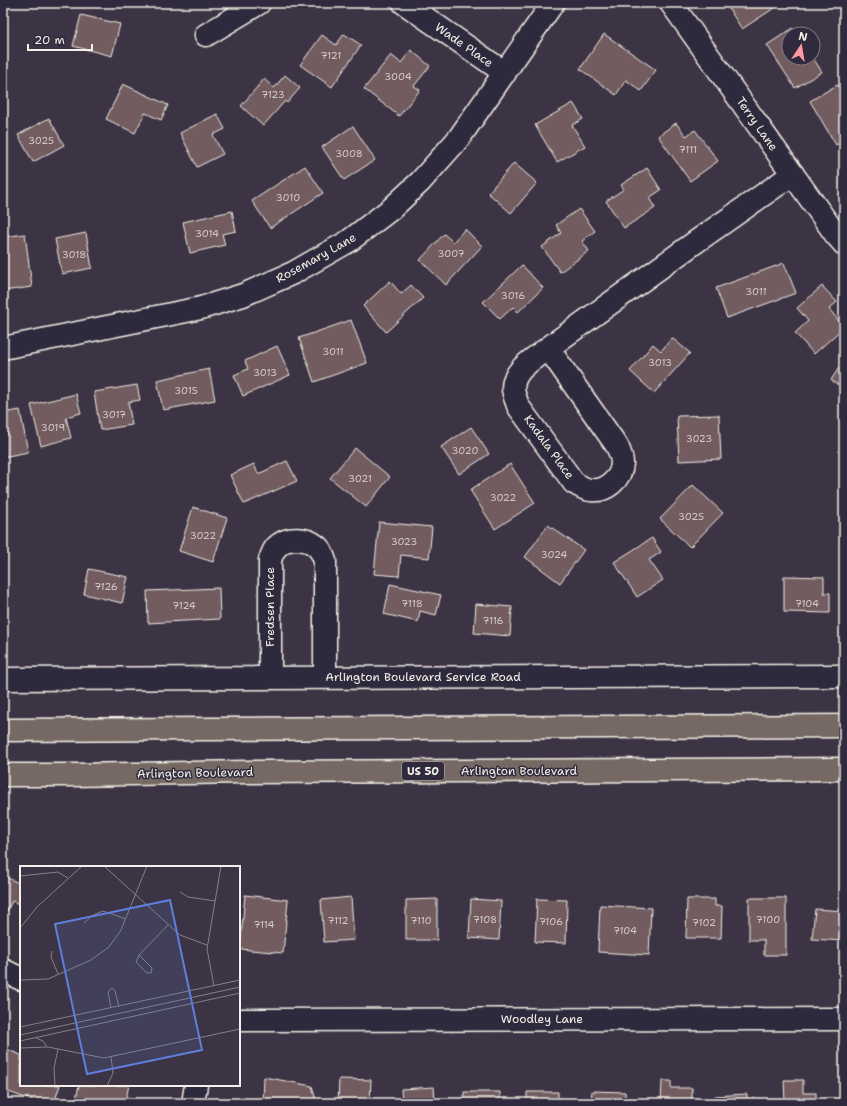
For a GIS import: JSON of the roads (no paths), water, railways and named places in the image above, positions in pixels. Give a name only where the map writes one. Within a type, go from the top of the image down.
[{"type":"highway","points":[[3,730],[844,726]]},
{"type":"highway","name":"Arlington Boulevard","points":[[3,775],[246,772],[844,769]]},
{"type":"street","points":[[206,35],[259,3]]},
{"type":"street","name":"Wade Place","points":[[404,3],[505,73]]},
{"type":"street","name":"Rosemary Lane","points":[[3,348],[202,308],[243,295],[293,273],[349,241],[392,209],[420,182],[459,138],[553,3]]},
{"type":"street","name":"Terry Lane","points":[[671,3],[836,235],[844,244]]},
{"type":"street","name":"Kadala Place","points":[[548,348],[617,446],[621,455],[622,464],[620,474],[610,485],[602,489],[587,489],[574,483],[518,406],[513,392],[515,378],[520,370],[548,348],[793,174]]},
{"type":"street","name":"Fredsen Place","points":[[270,678],[270,560],[274,550],[280,544],[288,540],[302,539],[315,544],[321,551],[325,561],[325,677]]},
{"type":"street","name":"Arlington Boulevard Service Road","points":[[3,679],[844,676]]},
{"type":"street","points":[[3,970],[20,978]]},
{"type":"street","name":"Woodley Lane","points":[[240,1020],[844,1019]]},
{"type":"street","points":[[193,1103],[196,1086]]}]
